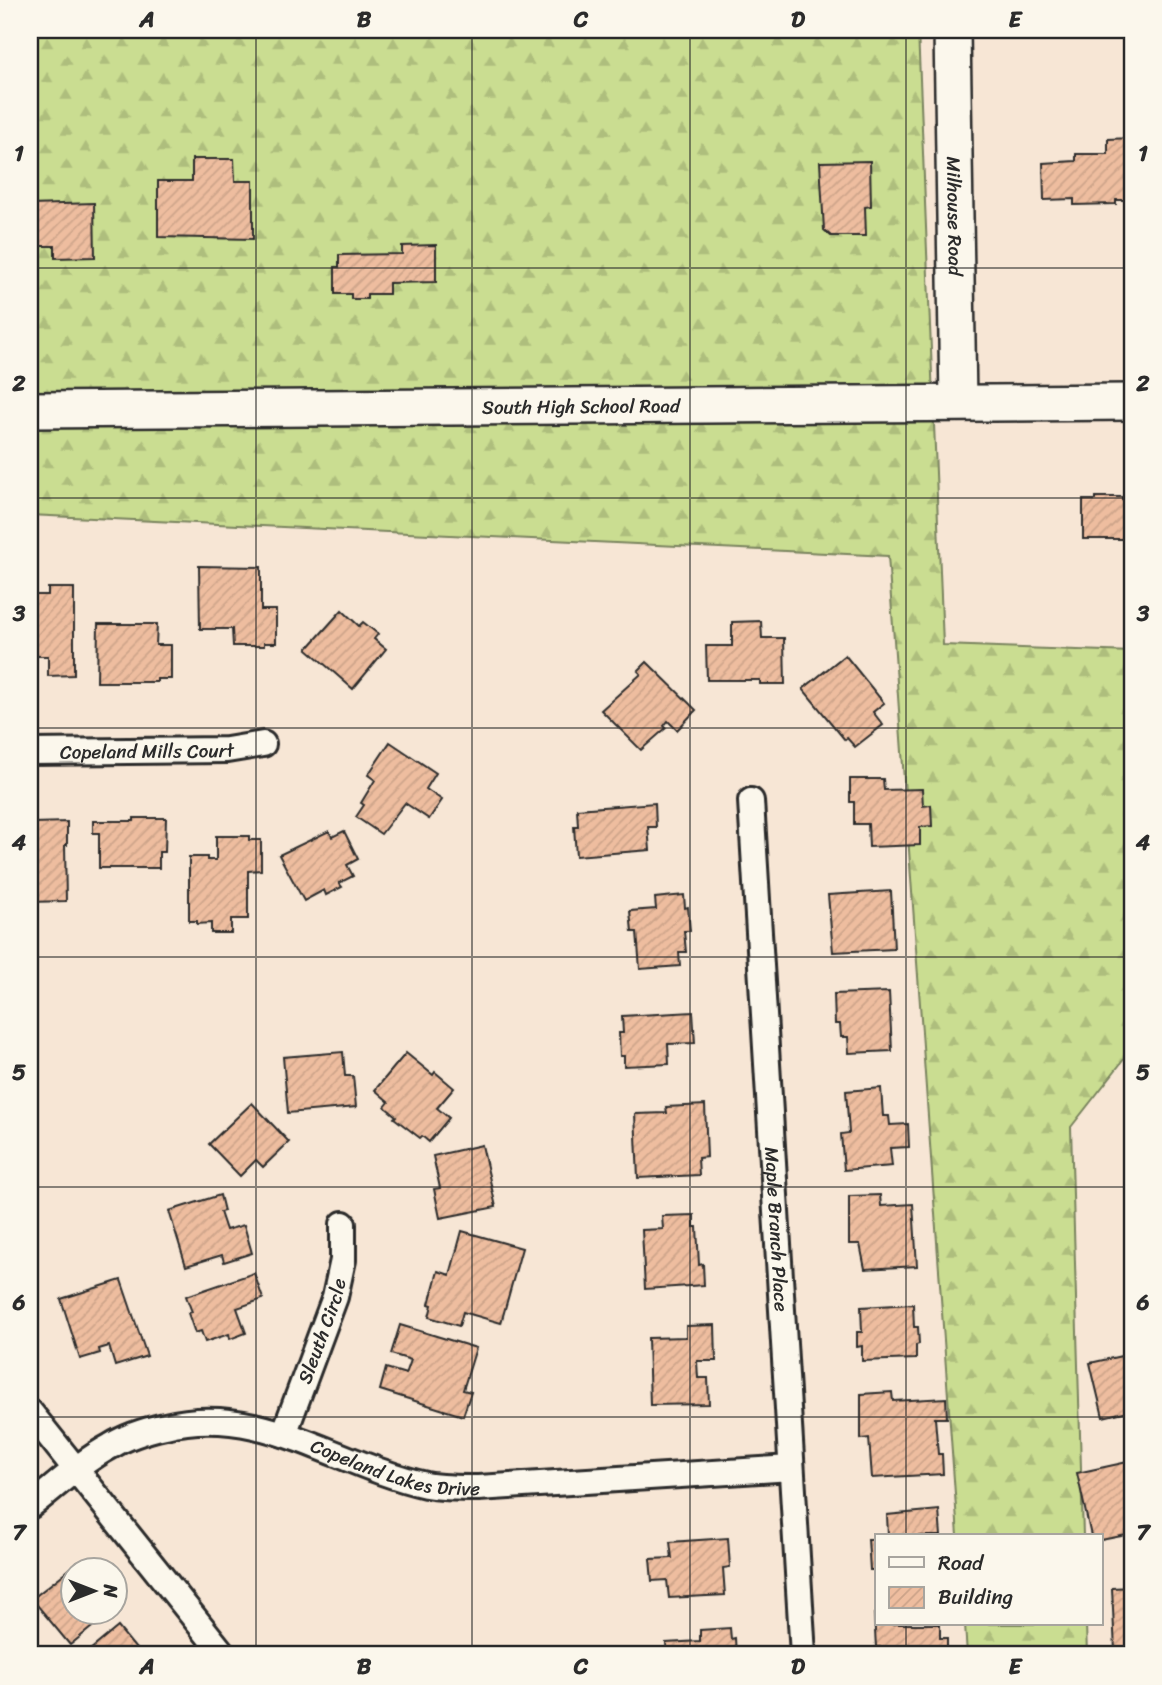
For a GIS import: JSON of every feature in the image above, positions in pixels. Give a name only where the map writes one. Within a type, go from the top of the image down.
[{"type":"main road","name":"Milhouse Road","points":[[953,30],[958,402]]},
{"type":"main road","name":"South High School Road","points":[[30,410],[1132,402]]},
{"type":"street","name":"Copeland Mills Court","points":[[30,752],[227,750],[263,744]]},
{"type":"street","name":"Maple Branch Place","points":[[751,801],[803,1655]]},
{"type":"street","name":"Sleuth Circle","points":[[284,1434],[333,1306],[342,1260],[342,1224]]},
{"type":"street","points":[[30,1412],[224,1655]]},
{"type":"street","name":"Copeland Lakes Drive","points":[[30,1506],[76,1470],[122,1440],[174,1423],[203,1420],[260,1426],[402,1479],[451,1488],[791,1468]]},
{"type":"green space","points":[[30,30],[918,30],[943,645],[1132,652],[1132,1049],[1071,1127],[1083,1534],[958,1534],[888,556],[30,515]]},
{"type":"green space","points":[[965,1626],[1086,1626],[1087,1655],[967,1655]]},
{"type":"building","points":[[1132,138],[1132,200],[1116,200],[1116,204],[1074,205],[1074,199],[1044,200],[1043,163],[1076,161],[1076,154],[1108,154],[1108,139]]},
{"type":"building","points":[[192,159],[234,159],[235,181],[253,181],[253,239],[158,237],[158,181],[192,181]]},
{"type":"building","points":[[870,161],[871,206],[865,207],[866,236],[831,236],[824,230],[820,162]]},
{"type":"building","points":[[94,203],[95,257],[55,258],[55,246],[30,246],[30,205]]},
{"type":"building","points":[[436,245],[436,282],[389,283],[389,294],[367,294],[367,299],[351,299],[351,294],[335,294],[335,267],[339,267],[339,255],[402,254],[402,246]]},
{"type":"building","points":[[1096,497],[1122,497],[1122,500],[1132,500],[1132,539],[1083,539],[1083,500],[1096,500]]},
{"type":"building","points":[[199,566],[261,567],[261,610],[276,610],[276,643],[264,643],[264,646],[233,646],[232,629],[200,629]]},
{"type":"building","points":[[48,588],[74,588],[74,675],[48,676],[48,656],[36,656],[36,684],[30,684],[30,595],[48,595]]},
{"type":"building","points":[[342,610],[359,626],[363,622],[378,634],[374,639],[386,649],[353,689],[307,649]]},
{"type":"building","points":[[761,621],[762,638],[784,638],[785,684],[760,684],[760,680],[707,680],[706,646],[732,646],[732,622]]},
{"type":"building","points":[[98,624],[157,624],[156,645],[171,645],[171,679],[157,679],[157,682],[97,682]]},
{"type":"building","points":[[845,655],[884,703],[873,712],[883,725],[855,747],[847,738],[845,740],[803,689]]},
{"type":"building","points":[[647,662],[696,710],[677,730],[668,721],[664,726],[666,728],[641,750],[601,710],[641,674],[638,671]]},
{"type":"building","points":[[390,742],[436,773],[426,789],[442,800],[429,819],[405,803],[381,834],[356,817],[375,780],[368,775]]},
{"type":"building","points":[[850,779],[883,779],[884,790],[922,789],[923,806],[931,805],[932,826],[920,827],[920,845],[869,847],[868,824],[854,824]]},
{"type":"building","points":[[655,803],[656,827],[648,827],[650,850],[576,856],[574,826],[578,826],[577,809]]},
{"type":"building","points":[[134,818],[166,818],[165,852],[159,852],[159,868],[99,868],[99,833],[93,833],[93,821],[134,821]]},
{"type":"building","points":[[67,822],[66,901],[30,902],[30,844],[33,843],[33,823]]},
{"type":"building","points":[[329,831],[332,837],[344,831],[358,859],[347,865],[353,876],[339,883],[342,887],[326,895],[324,890],[304,901],[279,855]]},
{"type":"building","points":[[216,836],[249,836],[249,840],[261,840],[261,870],[248,871],[248,919],[231,919],[231,933],[211,933],[211,923],[197,924],[197,921],[189,921],[189,857],[216,860]]},
{"type":"building","points":[[891,891],[894,949],[833,952],[828,895]]},
{"type":"building","points":[[684,895],[690,931],[684,931],[686,952],[679,952],[680,966],[640,969],[637,932],[632,932],[630,911],[656,909],[655,898]]},
{"type":"building","points":[[889,992],[892,1051],[849,1053],[848,1037],[841,1037],[840,1024],[835,1024],[834,994]]},
{"type":"building","points":[[693,1012],[695,1043],[668,1044],[669,1064],[624,1066],[624,1056],[620,1056],[619,1033],[623,1033],[622,1016]]},
{"type":"building","points":[[343,1052],[345,1076],[353,1076],[356,1107],[288,1113],[283,1057]]},
{"type":"building","points":[[406,1053],[454,1088],[437,1108],[449,1118],[429,1142],[394,1118],[396,1116],[385,1107],[389,1102],[375,1090]]},
{"type":"building","points":[[881,1088],[883,1116],[889,1116],[890,1125],[908,1124],[909,1147],[890,1148],[892,1166],[844,1170],[841,1134],[849,1133],[846,1091]]},
{"type":"building","points":[[252,1103],[289,1142],[263,1167],[256,1160],[240,1176],[209,1144]]},
{"type":"building","points":[[705,1105],[707,1157],[698,1158],[699,1175],[638,1178],[635,1114],[667,1113],[666,1107]]},
{"type":"building","points":[[482,1145],[496,1207],[440,1218],[434,1189],[440,1188],[433,1156]]},
{"type":"building","points":[[220,1195],[224,1211],[220,1212],[226,1230],[244,1225],[252,1253],[224,1262],[222,1255],[186,1266],[169,1211]]},
{"type":"building","points":[[880,1195],[881,1206],[913,1204],[917,1266],[865,1269],[860,1244],[849,1244],[849,1196]]},
{"type":"building","points":[[694,1215],[699,1265],[703,1264],[704,1285],[645,1289],[642,1230],[663,1229],[662,1216]]},
{"type":"building","points":[[462,1231],[522,1248],[501,1323],[463,1312],[459,1326],[429,1317],[432,1305],[429,1304],[438,1271],[450,1275]]},
{"type":"building","points":[[254,1273],[263,1299],[237,1308],[246,1333],[230,1339],[229,1334],[205,1342],[201,1331],[195,1333],[186,1296]]},
{"type":"building","points":[[121,1280],[147,1356],[115,1366],[109,1346],[99,1349],[100,1353],[80,1359],[61,1299]]},
{"type":"building","points":[[913,1304],[914,1327],[918,1327],[919,1344],[916,1345],[916,1359],[862,1361],[862,1346],[857,1347],[857,1332],[862,1332],[861,1307]]},
{"type":"building","points":[[400,1325],[476,1348],[463,1390],[471,1392],[463,1416],[380,1390],[386,1368],[406,1374],[411,1360],[391,1354]]},
{"type":"building","points":[[715,1325],[716,1361],[697,1361],[698,1378],[708,1378],[709,1404],[650,1405],[648,1338],[686,1337],[686,1326]]},
{"type":"building","points":[[1126,1355],[1132,1383],[1132,1410],[1103,1417],[1090,1363]]},
{"type":"building","points":[[892,1392],[893,1401],[946,1398],[947,1418],[935,1418],[938,1454],[942,1454],[943,1474],[872,1478],[869,1438],[861,1439],[861,1394]]},
{"type":"building","points":[[1132,1461],[1132,1534],[1102,1540],[1102,1534],[1091,1534],[1077,1473]]},
{"type":"building","points":[[939,1510],[941,1534],[888,1534],[887,1515]]},
{"type":"building","points":[[728,1538],[730,1567],[723,1568],[725,1595],[669,1598],[667,1580],[652,1581],[650,1559],[672,1558],[670,1542]]},
{"type":"building","points":[[868,1539],[875,1539],[875,1570],[870,1570]]},
{"type":"building","points":[[60,1577],[60,1626],[93,1626],[70,1645],[32,1599]]},
{"type":"building","points":[[1132,1587],[1132,1651],[1115,1651],[1112,1588]]},
{"type":"building","points":[[874,1614],[875,1626],[940,1626],[940,1638],[947,1638],[947,1655],[881,1655],[880,1647],[876,1647]]},
{"type":"building","points":[[118,1627],[141,1655],[84,1655]]},
{"type":"building","points":[[730,1628],[731,1639],[735,1638],[736,1655],[667,1655],[666,1643],[700,1641],[700,1630]]}]
